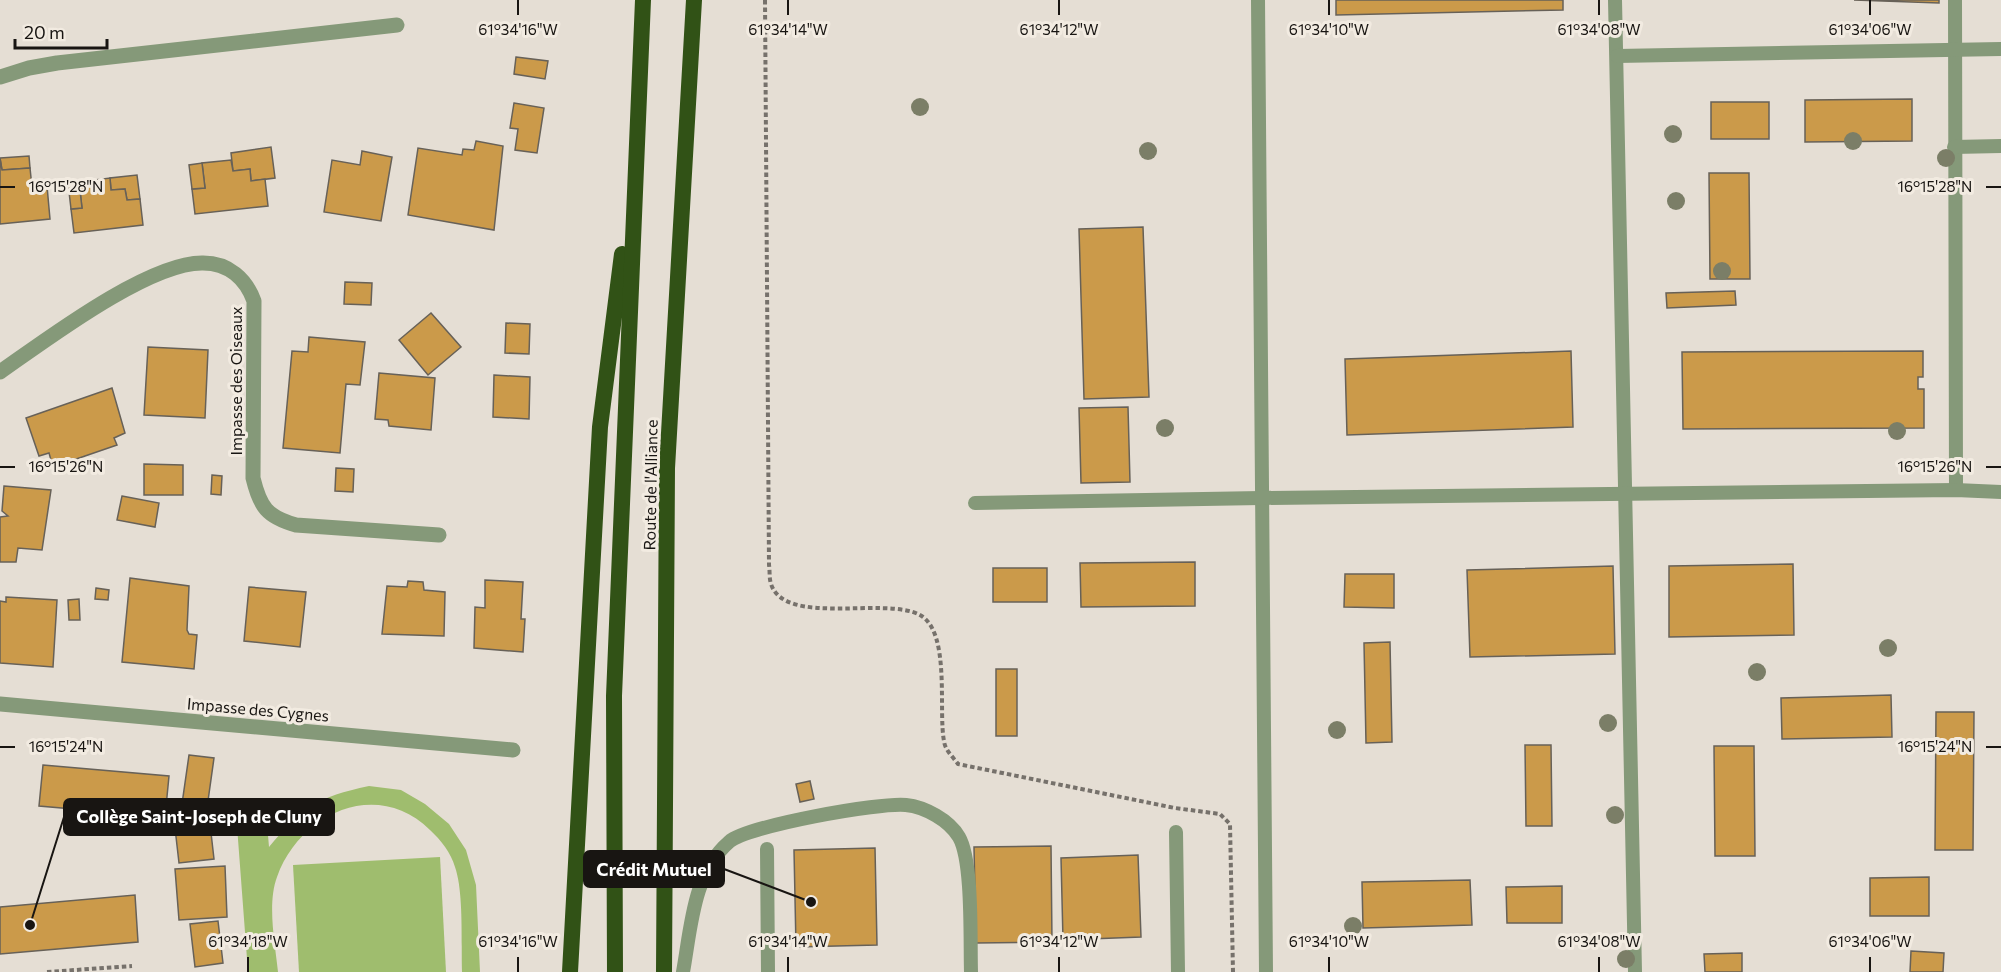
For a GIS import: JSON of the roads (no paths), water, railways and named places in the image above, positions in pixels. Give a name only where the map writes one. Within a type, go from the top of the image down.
[{"type":"highway","name":"Route de l'Alliance","points":[[615,972],[614,696],[643,0]]},
{"type":"highway","name":"Route de l'Alliance","points":[[664,972],[667,468],[694,0]]},
{"type":"highway","points":[[570,972],[600,427],[636,143]]},
{"type":"street","points":[[0,77],[29,68],[57,63],[397,25]]},
{"type":"street","name":"Impasse des Oiseaux","points":[[0,372],[91,310],[154,275],[189,265],[203,263],[220,265],[242,278],[254,302],[253,478],[264,508],[277,519],[296,525],[439,535]]},
{"type":"street","name":"Impasse des Cygnes","points":[[0,704],[513,750]]},
{"type":"lane","points":[[1258,0],[1266,972]]},
{"type":"lane","points":[[1615,0],[1635,972]]},
{"type":"lane","points":[[1955,0],[1956,490]]},
{"type":"lane","points":[[1617,56],[2001,48]]},
{"type":"lane","points":[[1954,147],[2001,147]]},
{"type":"lane","points":[[975,503],[1626,493],[1956,490],[2001,492]]},
{"type":"lane","points":[[683,972],[700,884],[712,861],[730,840],[749,831],[795,820],[889,804],[921,808],[951,826],[960,838],[968,885],[971,972]]},
{"type":"lane","points":[[1176,832],[1178,972]]},
{"type":"lane","points":[[767,849],[768,972]]},
{"type":"place","name":"Crédit Mutuel","points":[[811,902]]},
{"type":"place","name":"Collège Saint-Joseph de Cluny","points":[[30,925]]}]
